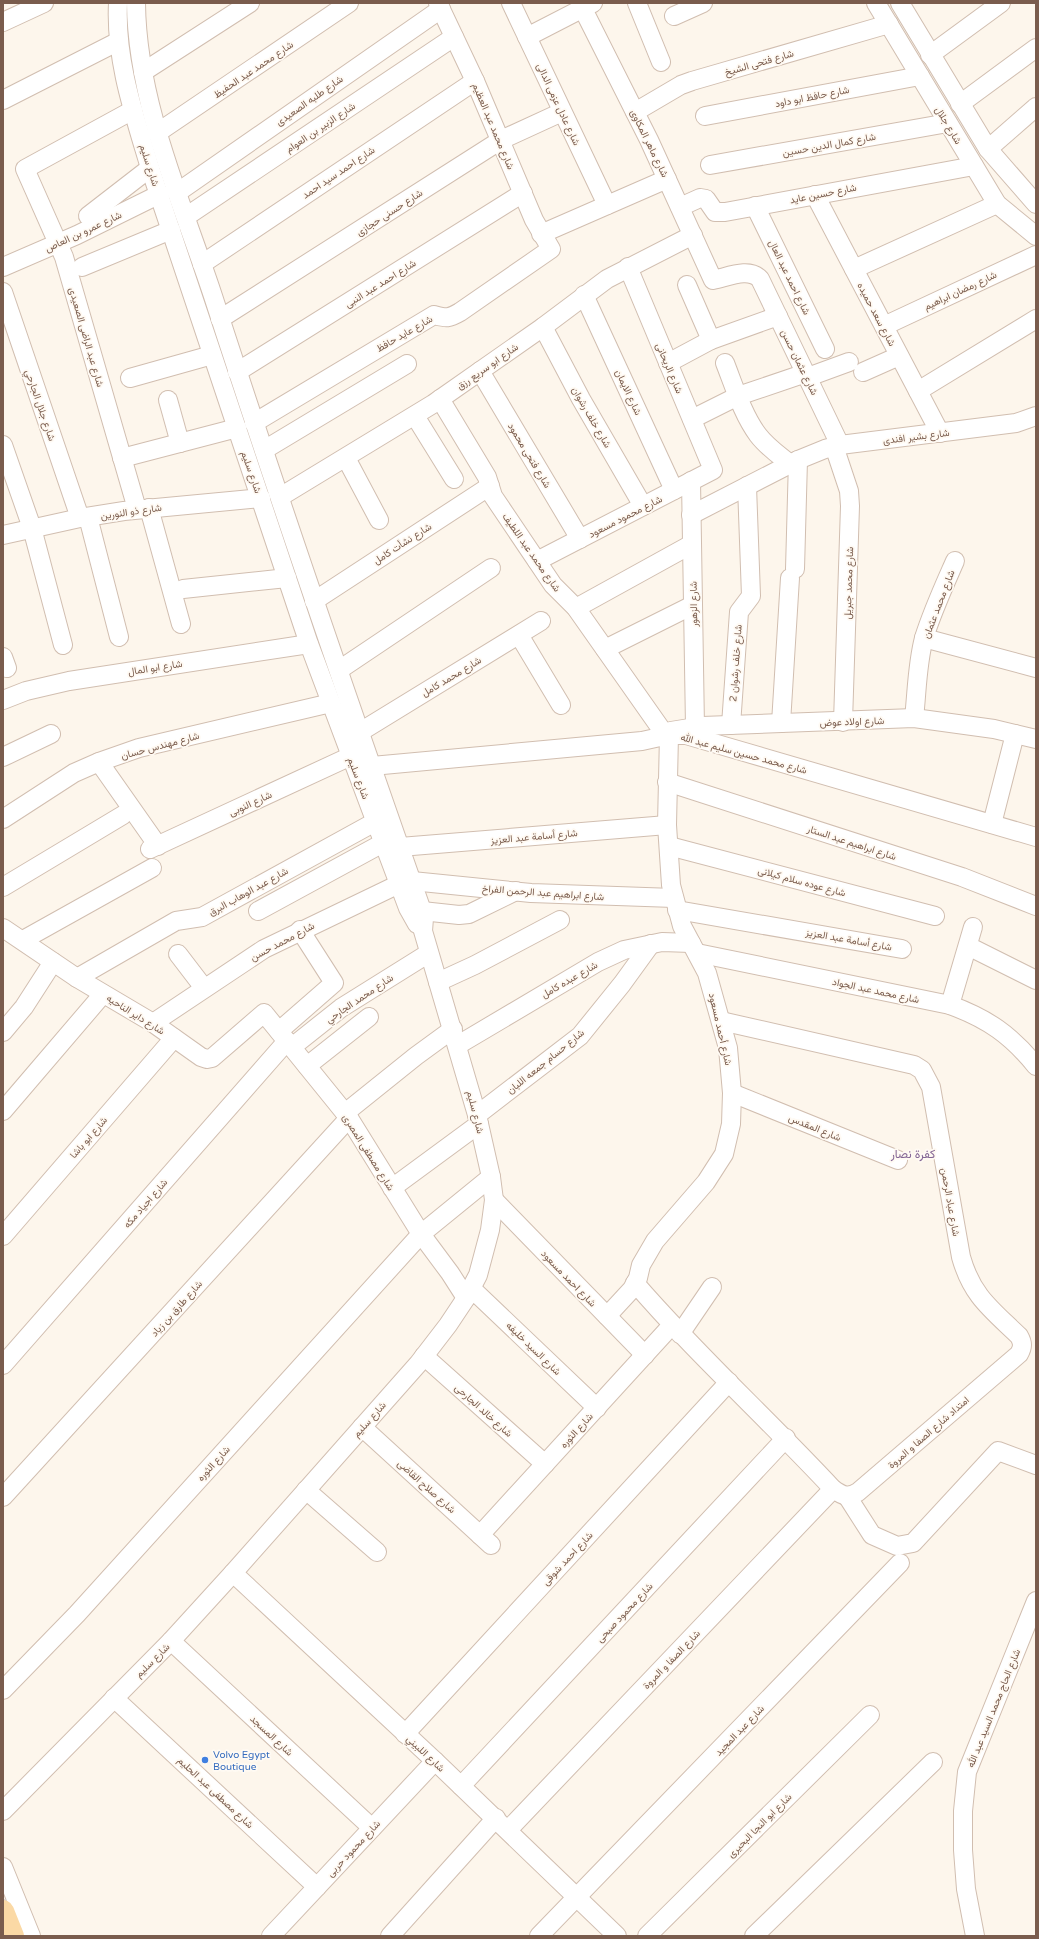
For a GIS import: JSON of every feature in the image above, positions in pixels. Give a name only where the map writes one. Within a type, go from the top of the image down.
[{"type":"main road","points":[[3,1911],[13,1936]]},
{"type":"street","points":[[3,22],[44,3]]},
{"type":"street","name":"شارع سليم","points":[[118,3],[117,26],[122,61],[133,110],[150,168],[160,194],[236,428],[261,498],[309,644],[375,822],[392,845]]},
{"type":"street","name":"شارع سليم","points":[[136,3],[136,24],[143,72],[157,133],[187,216],[254,423],[372,766],[392,845],[405,882],[414,920],[423,930]]},
{"type":"street","points":[[143,72],[250,3]]},
{"type":"street","name":"شارع محمد عبد الحفيظ","points":[[157,133],[349,3]]},
{"type":"street","name":"شارع عادل عزمى الدالى","points":[[511,3],[607,205]]},
{"type":"street","points":[[637,3],[661,62]]},
{"type":"street","points":[[674,16],[703,3]]},
{"type":"street","name":"شارع جلال","points":[[876,3],[997,204],[1036,236]]},
{"type":"street","name":"شارع جلال","points":[[900,3],[988,149],[1035,201]]},
{"type":"street","points":[[930,55],[1001,3]]},
{"type":"street","name":"شارع محمد عبد العظيم","points":[[440,6],[475,81],[541,234],[551,249]]},
{"type":"street","name":"شارع طلبه الصعيدى","points":[[178,192],[440,6]]},
{"type":"street","points":[[527,37],[588,6]]},
{"type":"street","name":"شارع ماهر المكاوى","points":[[588,6],[635,112],[713,280],[748,272],[756,274],[760,279]]},
{"type":"street","name":"شارع فتحى الشيخ","points":[[635,112],[681,85],[692,81],[889,24]]},
{"type":"street","name":"شارع الزبير بن العوام","points":[[187,216],[454,37]]},
{"type":"street","points":[[3,100],[119,41]]},
{"type":"street","points":[[960,104],[1036,48]]},
{"type":"street","name":"شارع حافظ ابو داود","points":[[705,116],[920,76]]},
{"type":"street","name":"شارع احمد سيد احمد","points":[[202,264],[475,81]]},
{"type":"street","points":[[988,149],[1036,107]]},
{"type":"street","name":"شارع عبد الراضى الصعيدى","points":[[133,110],[25,168],[58,243],[70,277],[122,458],[143,508],[181,624]]},
{"type":"street","name":"شارع حسنى حجازى","points":[[220,319],[501,140],[562,112]]},
{"type":"street","name":"شارع كمال الدين حسين","points":[[710,165],[948,123]]},
{"type":"street","name":"شارع حسين عايد","points":[[680,207],[700,198],[706,199],[715,212],[725,212],[974,166]]},
{"type":"street","points":[[88,216],[150,168]]},
{"type":"street","points":[[541,234],[667,179]]},
{"type":"street","name":"شارع عمرو بن العاص","points":[[4,265],[58,243],[160,194]]},
{"type":"street","name":"شارع احمد عبد النبى","points":[[237,372],[523,194]]},
{"type":"street","name":"شارع سعد حميده","points":[[816,194],[940,433]]},
{"type":"street","points":[[854,269],[997,204]]},
{"type":"street","name":"شارع احمد عبد العال","points":[[755,206],[825,348]]},
{"type":"street","points":[[82,267],[172,230]]},
{"type":"street","name":"شارع ابو سريع رزق","points":[[280,497],[415,416],[543,327],[584,294],[628,267],[693,235]]},
{"type":"street","name":"شارع عايد حافظ","points":[[254,423],[434,315],[444,318],[452,317],[551,249]]},
{"type":"street","name":"شارع رمضان ابراهيم","points":[[884,326],[1036,256]]},
{"type":"street","name":"شارع الريحانى","points":[[628,267],[713,470]]},
{"type":"street","name":"شارع عثمان حسن","points":[[760,279],[807,375],[837,445]]},
{"type":"street","points":[[686,285],[711,340]]},
{"type":"street","name":"شارع جلال الجارحي","points":[[3,292],[84,517],[119,638]]},
{"type":"street","name":"شارع الايمان","points":[[584,294],[674,490]]},
{"type":"street","points":[[668,363],[711,340],[778,316]]},
{"type":"street","points":[[918,391],[1036,318]]},
{"type":"street","name":"شارع خلف رشوان","points":[[543,327],[581,400],[643,506]]},
{"type":"street","points":[[130,378],[212,355]]},
{"type":"street","points":[[863,372],[899,356]]},
{"type":"street","points":[[692,419],[738,396],[849,362]]},
{"type":"street","points":[[725,363],[738,396],[758,435],[773,450],[794,462],[792,574],[781,723]]},
{"type":"street","points":[[264,450],[407,364]]},
{"type":"street","name":"شارع فتحى محمود","points":[[480,371],[580,539]]},
{"type":"street","name":"شارع محمد عبد اللطيف","points":[[440,399],[487,477],[493,496],[553,585],[576,608],[667,735]]},
{"type":"street","points":[[168,400],[180,443]]},
{"type":"street","points":[[415,416],[454,479]]},
{"type":"street","name":"شارع بشير افندى","points":[[691,515],[794,462],[837,445],[1016,423],[1036,416]]},
{"type":"street","points":[[122,458],[236,428]]},
{"type":"street","points":[[3,445],[32,528],[63,645]]},
{"type":"street","name":"شارع محمد جبريل","points":[[837,445],[849,492],[850,506],[843,722]]},
{"type":"street","points":[[346,458],[379,520]]},
{"type":"street","name":"شارع محمود مسعود","points":[[537,561],[713,470]]},
{"type":"street","name":"شارع الزهور","points":[[691,481],[695,727]]},
{"type":"street","name":"شارع نشأت كامل","points":[[314,600],[490,486]]},
{"type":"street","name":"شارع خلف رشوان 2","points":[[731,725],[739,612],[751,596],[746,486]]},
{"type":"street","name":"شارع ذو النورين","points":[[3,535],[84,517],[143,508],[261,498]]},
{"type":"street","points":[[576,608],[692,544]]},
{"type":"street","name":"شارع محمد عثمان","points":[[914,718],[920,656],[924,638],[955,561]]},
{"type":"street","points":[[339,670],[491,568]]},
{"type":"street","points":[[183,588],[288,578]]},
{"type":"street","points":[[606,650],[693,605]]},
{"type":"street","name":"شارع محمد كامل","points":[[360,732],[541,621]]},
{"type":"street","points":[[519,635],[561,705]]},
{"type":"street","points":[[924,638],[1036,668]]},
{"type":"street","name":"شارع ابو المال","points":[[3,700],[26,691],[69,681],[309,644]]},
{"type":"street","name":"شارع مهندس حسان","points":[[3,819],[74,773],[99,762],[139,748],[331,703]]},
{"type":"street","name":"شارع اولاد عوض","points":[[667,735],[671,730],[678,728],[914,718],[971,726],[1036,739]]},
{"type":"street","points":[[3,757],[51,734]]},
{"type":"street","points":[[992,824],[1015,734]]},
{"type":"street","name":"شارع محمد حسين سليم عبد الله","points":[[372,766],[642,741],[667,735],[686,735],[1036,837]]},
{"type":"street","name":"شارع أحمد مسعود","points":[[607,1316],[632,1289],[646,1254],[706,1182],[724,1154],[731,1124],[732,1093],[728,1048],[707,973],[682,926],[671,885],[667,826],[667,735]]},
{"type":"street","name":"شارع النوبى","points":[[99,762],[154,848],[351,756]]},
{"type":"street","name":"شارع ابراهيم عبد الستار","points":[[667,782],[962,877],[1036,906]]},
{"type":"street","points":[[3,887],[123,815]]},
{"type":"street","name":"شارع عبد الوهاب البرق","points":[[78,978],[176,921],[202,917],[375,822]]},
{"type":"street","name":"شارع أسامة عبد العزيز","points":[[392,845],[667,826]]},
{"type":"street","points":[[258,911],[392,845]]},
{"type":"street","name":"شارع عوده سلام كيلانى","points":[[668,846],[935,916]]},
{"type":"street","points":[[24,940],[152,868]]},
{"type":"street","name":"شارع سليم","points":[[3,1811],[171,1641],[233,1573],[424,1356],[468,1293],[485,1253],[494,1200],[491,1177],[478,1120],[423,930],[424,918],[422,911],[405,882]]},
{"type":"street","name":"شارع ابراهيم عبد الرحمن الفراخ","points":[[405,882],[676,904]]},
{"type":"street","name":"شارع محمد حسن","points":[[153,1023],[264,949],[300,930],[405,882]]},
{"type":"street","points":[[422,911],[460,915],[469,914],[516,891]]},
{"type":"street","name":"شارع أسامة عبد العزيز","points":[[676,904],[902,948]]},
{"type":"street","points":[[438,982],[475,965],[560,920]]},
{"type":"street","name":"شارع داير الناحيه","points":[[3,928],[24,940],[53,962],[103,994],[153,1023],[201,1057],[207,1059],[212,1058],[264,1012]]},
{"type":"street","points":[[950,1005],[974,928]]},
{"type":"street","points":[[286,1040],[334,983],[300,930]]},
{"type":"street","name":"شارع عبده كامل","points":[[347,1116],[416,1056],[598,962],[624,950],[662,942],[694,948]]},
{"type":"street","name":"شارع حسام جمعه اللبان","points":[[392,1188],[580,1036],[622,984],[651,944]]},
{"type":"street","points":[[968,946],[1036,980]]},
{"type":"street","name":"شارع محمد عبد الجواد","points":[[694,948],[950,1005],[974,1014],[996,1026],[1016,1042],[1036,1066]]},
{"type":"street","name":"شارع محمد الجارحي","points":[[286,1040],[341,1008],[429,953]]},
{"type":"street","points":[[178,954],[204,988]]},
{"type":"street","points":[[3,1032],[24,1007],[53,962]]},
{"type":"street","points":[[3,1111],[103,994]]},
{"type":"street","name":"شارع مصطفى المصرى","points":[[264,1012],[347,1116],[421,1234],[450,1273],[468,1293]]},
{"type":"street","points":[[307,1066],[369,1017]]},
{"type":"street","name":"شارع عباد الرحمن","points":[[721,1021],[914,1065],[922,1070],[932,1087],[960,1257],[973,1289],[984,1303],[1019,1336],[1022,1341],[1023,1348],[1019,1354]]},
{"type":"street","name":"شارع ابو باشا","points":[[3,1236],[174,1038]]},
{"type":"street","name":"شارع اجياد مكه","points":[[3,1365],[286,1040]]},
{"type":"street","name":"شارع المقدس","points":[[732,1093],[898,1160]]},
{"type":"street","name":"شارع طارق بن زياد","points":[[3,1497],[347,1116]]},
{"type":"street","name":"شارع الثوره","points":[[3,1690],[77,1614],[421,1234],[491,1177]]},
{"type":"street","name":"شارع احمد مسعود","points":[[494,1200],[645,1355]]},
{"type":"street","points":[[635,1283],[676,1330],[840,1492],[872,1535],[897,1546],[913,1543],[998,1451],[1036,1465]]},
{"type":"street","name":"شارع الثوره","points":[[486,1540],[545,1464],[645,1355],[676,1330],[712,1287]]},
{"type":"street","name":"شارع السيد خليفه","points":[[468,1293],[597,1408]]},
{"type":"street","name":"امتداد شارع الصفا و المروة","points":[[840,1492],[858,1492],[1019,1354]]},
{"type":"street","name":"شارع خالد الجارحى","points":[[424,1356],[545,1464]]},
{"type":"street","name":"شارع احمد شوقى","points":[[405,1734],[730,1382]]},
{"type":"street","name":"شارع صلاح القاضى","points":[[362,1427],[486,1540]]},
{"type":"street","name":"شارع محمود صبحى","points":[[461,1786],[786,1438]]},
{"type":"street","points":[[306,1490],[377,1552]]},
{"type":"street","name":"شارع الصفا و المروة","points":[[390,1936],[840,1492]]},
{"type":"street","name":"شارع عبد المجيد","points":[[539,1936],[900,1563]]},
{"type":"street","name":"شارع اللبيني","points":[[233,1573],[405,1734],[436,1761],[617,1936]]},
{"type":"street","name":"شارع الحاج محمد السيد عبد الله","points":[[975,1936],[966,1889],[963,1850],[963,1811],[968,1772],[1036,1601]]},
{"type":"street","name":"شارع المسجد","points":[[171,1641],[372,1828]]},
{"type":"street","name":"شارع مصطفى عبد الحليم","points":[[114,1698],[317,1887]]},
{"type":"street","name":"شارع ابو النجا البحيرى","points":[[647,1936],[870,1715]]},
{"type":"street","name":"شارع محمود حربى","points":[[271,1936],[436,1761]]},
{"type":"street","points":[[754,1936],[934,1762]]},
{"type":"street","points":[[3,1867],[31,1936]]},
{"type":"place","name":"Volvo Egypt Boutique","points":[[205,1760]]},
{"type":"district","name":"كفرة نصار","points":[[913,1154]]}]
